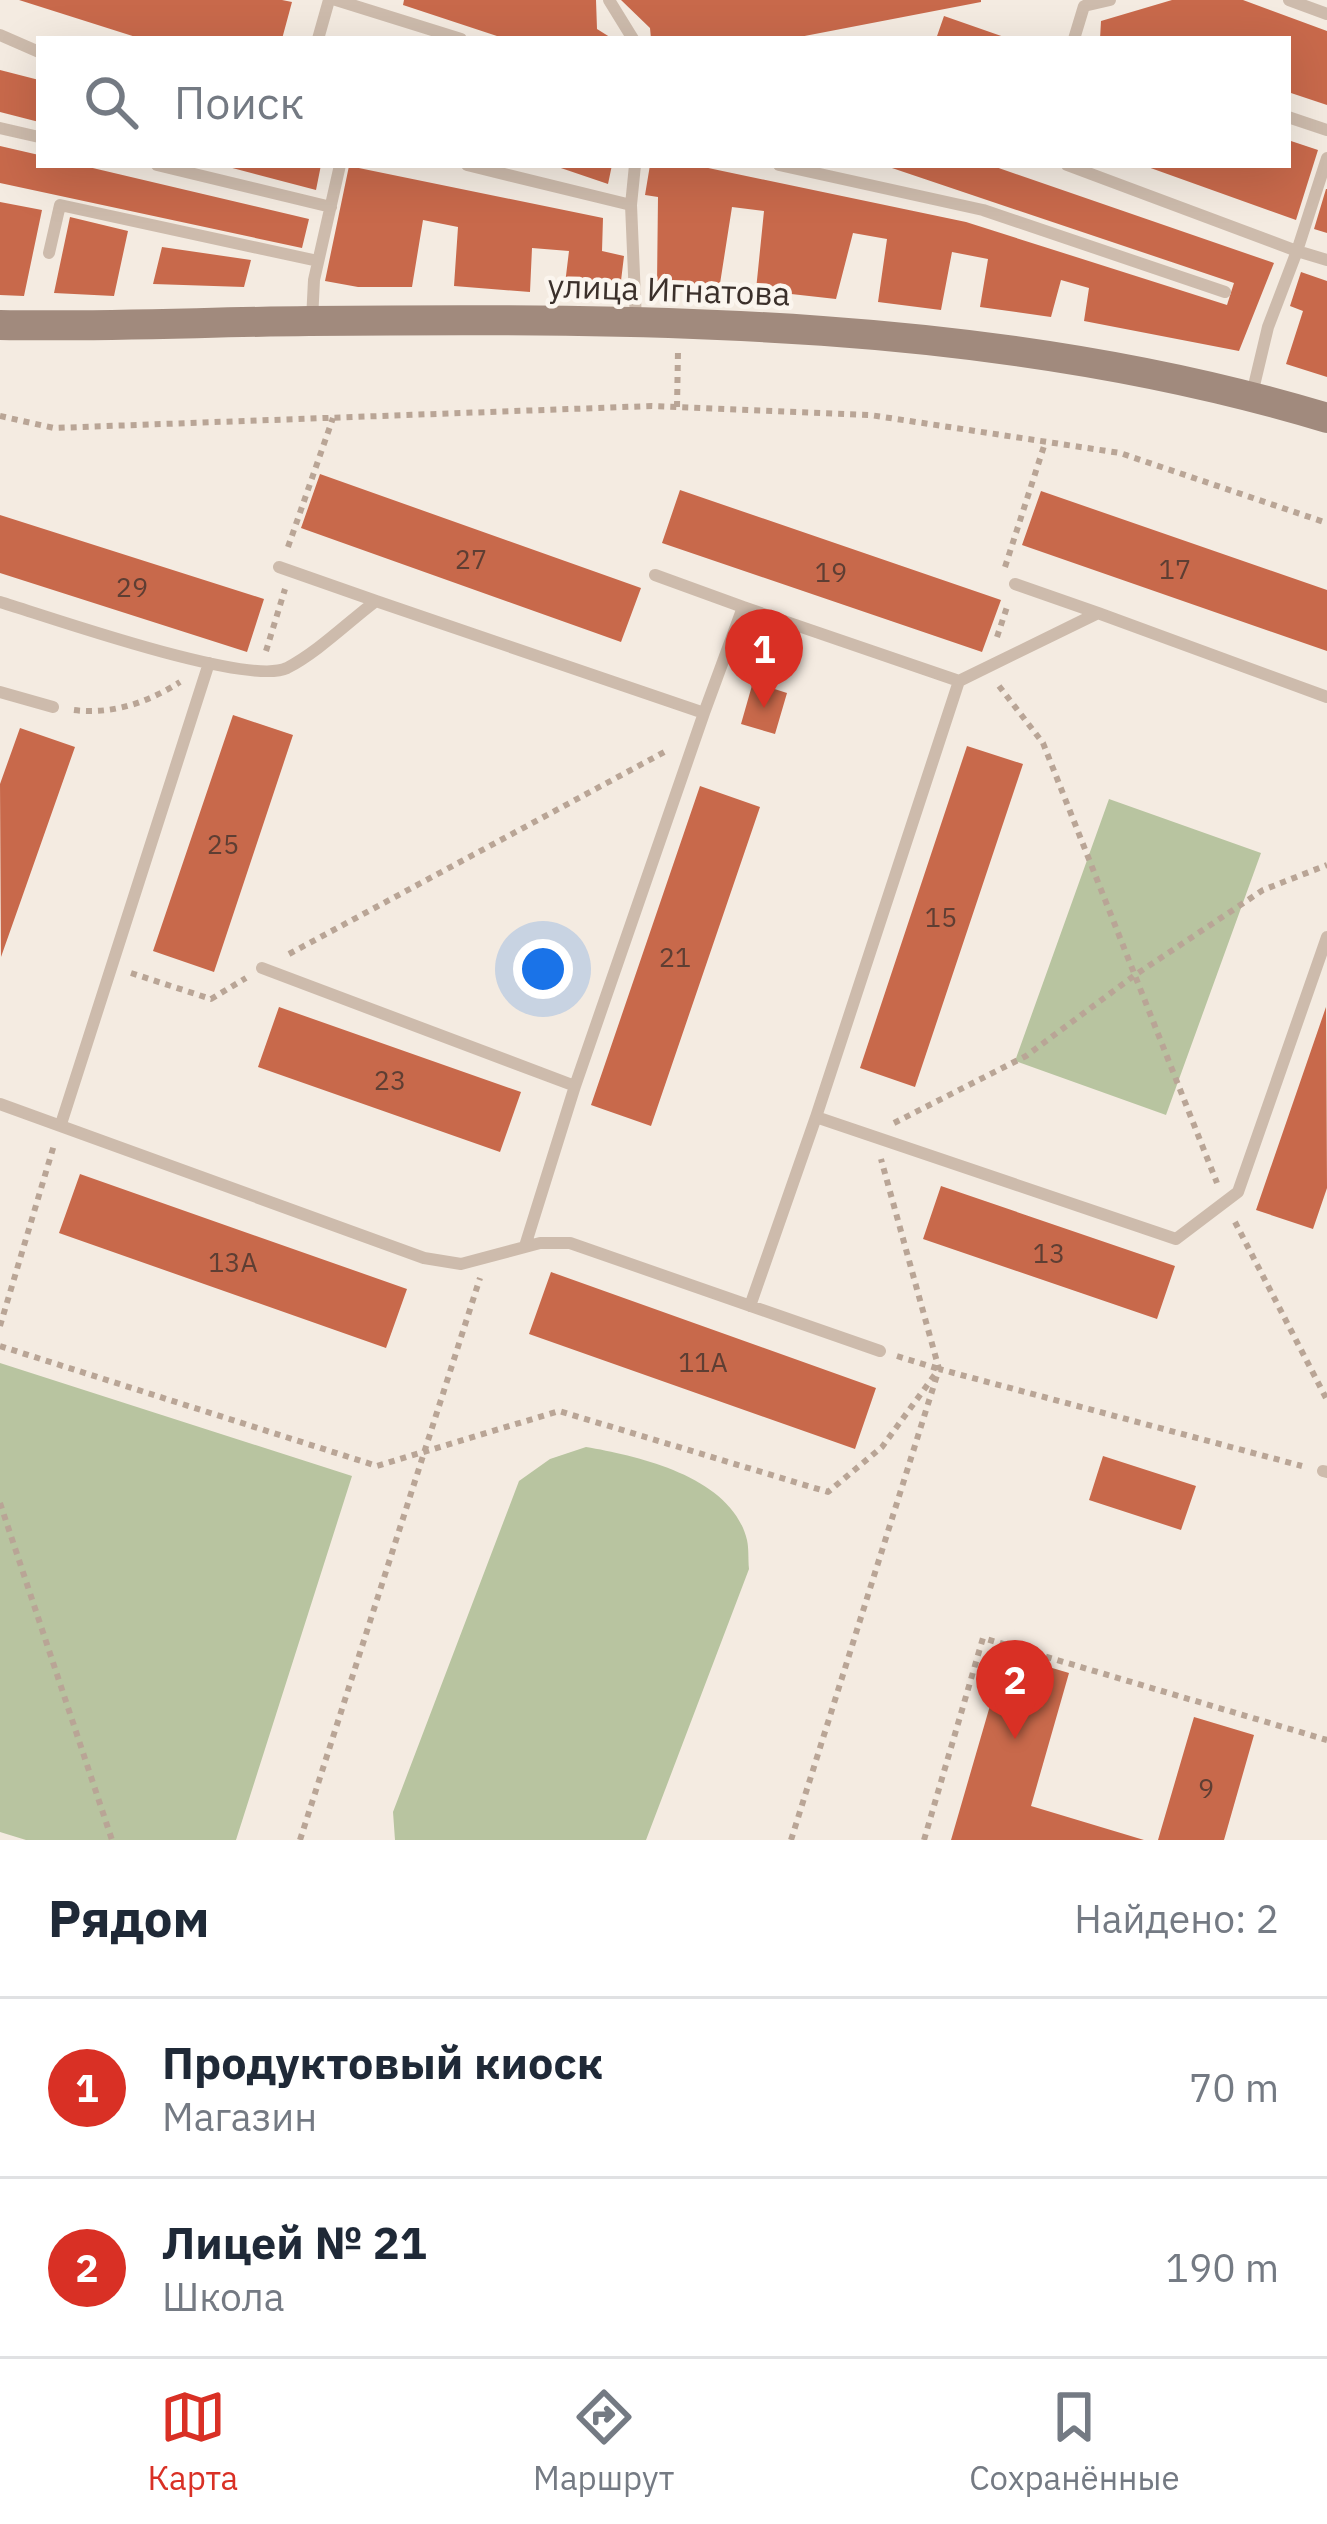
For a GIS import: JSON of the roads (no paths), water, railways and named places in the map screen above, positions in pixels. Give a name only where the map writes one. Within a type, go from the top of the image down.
[{"type":"main road","name":"улица Игнатова","points":[[0,325],[636,321],[885,334],[1057,358],[1252,395],[1327,418]]},
{"type":"lane","points":[[319,36],[332,0],[451,36]]},
{"type":"lane","points":[[609,0],[630,36]]},
{"type":"lane","points":[[1075,36],[1084,5],[1110,0]]},
{"type":"lane","points":[[1288,0],[1327,14]]},
{"type":"lane","points":[[0,35],[36,51]]},
{"type":"lane","points":[[1291,118],[1327,130]]},
{"type":"lane","points":[[0,128],[36,136]]},
{"type":"lane","points":[[1252,395],[1268,327],[1327,158]]},
{"type":"lane","points":[[169,168],[331,207]]},
{"type":"lane","points":[[311,321],[318,261],[339,168]]},
{"type":"lane","points":[[479,168],[631,205]]},
{"type":"lane","points":[[634,168],[636,321]]},
{"type":"lane","points":[[793,168],[983,210],[1225,292]]},
{"type":"lane","points":[[1075,168],[1327,260]]},
{"type":"lane","points":[[50,253],[60,205],[318,261]]},
{"type":"lane","points":[[285,569],[704,712]]},
{"type":"lane","points":[[655,575],[959,681],[1098,614]]},
{"type":"lane","points":[[1015,584],[1327,697]]},
{"type":"lane","points":[[0,602],[209,663],[259,672],[284,670],[376,601]]},
{"type":"lane","points":[[525,1246],[575,1086],[743,607]]},
{"type":"lane","points":[[61,1124],[209,663]]},
{"type":"lane","points":[[751,1306],[959,681]]},
{"type":"lane","points":[[0,692],[53,707]]},
{"type":"lane","points":[[816,1117],[1176,1239],[1238,1192],[1327,937]]},
{"type":"lane","points":[[262,968],[575,1086]]},
{"type":"lane","points":[[0,1104],[424,1258],[461,1264],[525,1246],[570,1243],[880,1351]]},
{"type":"place","name":"Продуктовый киоск","points":[[764,708]]},
{"type":"place","name":"Лицей № 21","points":[[1015,1739]]}]
